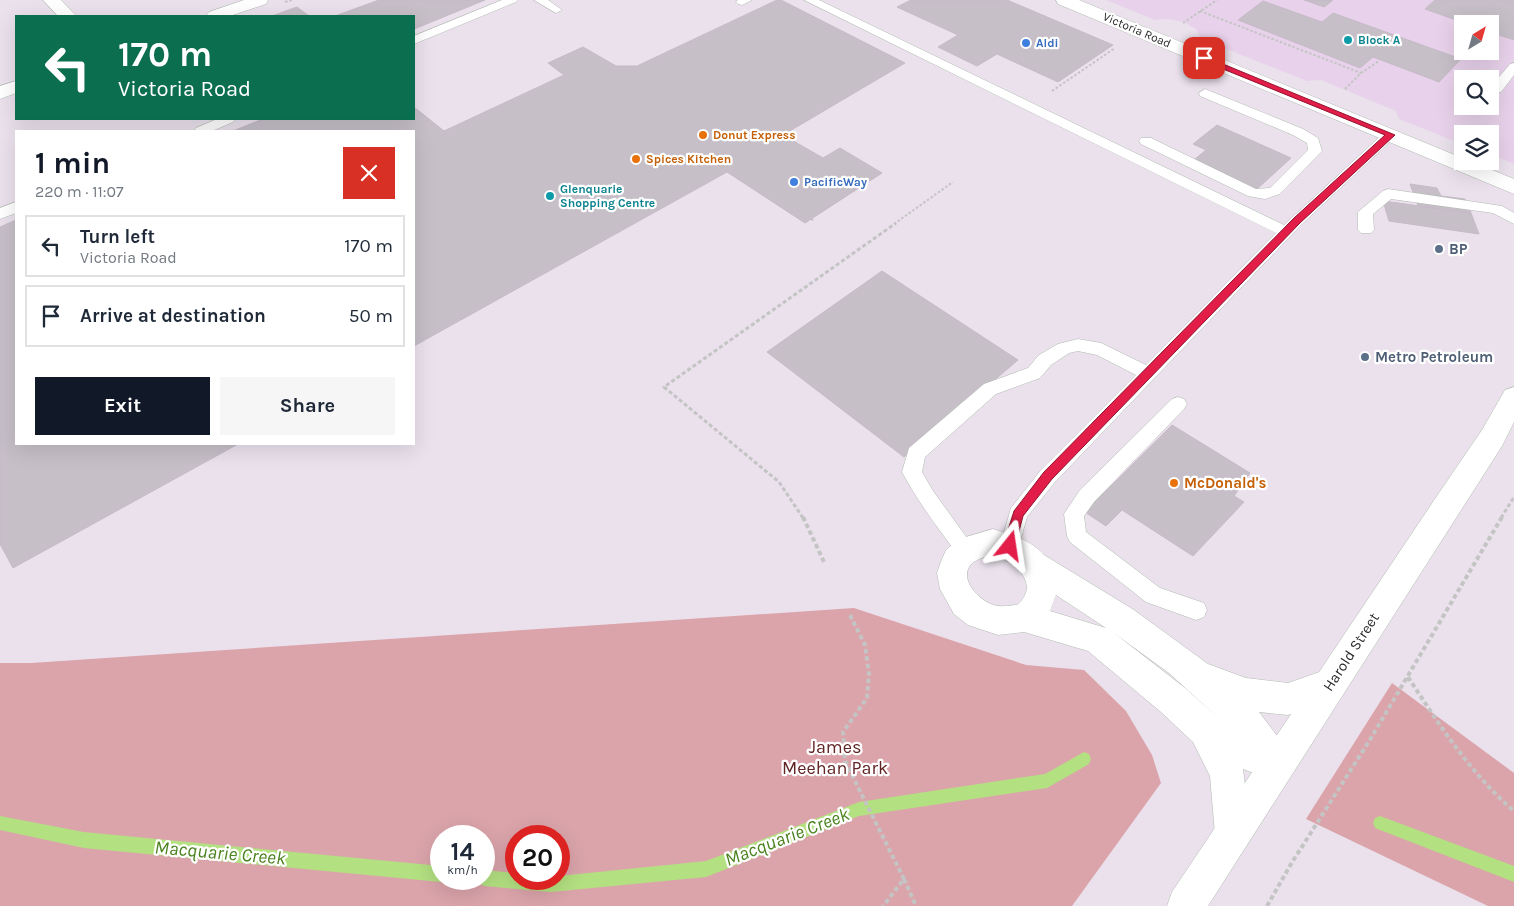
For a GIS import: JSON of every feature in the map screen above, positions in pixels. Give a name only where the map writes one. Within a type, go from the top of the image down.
[{"type":"street","points":[[51,0],[66,15]]},
{"type":"street","points":[[218,15],[260,0]]},
{"type":"street","name":"Victoria Road","points":[[1064,0],[1514,186]]},
{"type":"street","points":[[0,93],[15,87]]},
{"type":"street","name":"Harold Street","points":[[1186,906],[1492,438],[1514,398]]},
{"type":"street","points":[[1034,565],[1041,578],[1042,593],[1035,608],[1025,618],[1010,622],[994,621],[980,616],[966,607],[957,594],[952,580],[952,570],[956,558],[965,549],[978,543],[993,542],[1010,546],[1023,554],[1034,565],[1136,628],[1192,672],[1231,707],[1255,733],[1278,765]]},
{"type":"street","points":[[1025,618],[1096,638],[1173,700],[1206,730],[1245,753],[1278,765]]},
{"type":"street","points":[[1192,672],[1245,694],[1288,699],[1331,684]]},
{"type":"street","points":[[1206,730],[1227,774],[1232,834]]},
{"type":"lane","points":[[415,40],[512,0]]},
{"type":"lane","points":[[540,0],[556,10]]},
{"type":"lane","points":[[810,0],[1286,232]]},
{"type":"lane","points":[[1499,86],[1514,68]]},
{"type":"lane","points":[[1146,141],[1253,192],[1265,194],[1275,191],[1315,151],[1313,142],[1298,132],[1205,93]]},
{"type":"lane","points":[[202,130],[226,120]]},
{"type":"lane","points":[[1010,546],[1018,514],[1048,476],[1286,232],[1390,135]]},
{"type":"lane","points":[[1366,230],[1365,212],[1388,194],[1497,209],[1514,219]]},
{"type":"lane","points":[[0,214],[15,208]]},
{"type":"lane","points":[[965,549],[926,497],[912,472],[916,453],[990,389],[1034,373],[1045,360],[1064,348],[1078,345],[1101,349],[1148,374]]},
{"type":"lane","points":[[1178,404],[1087,496],[1074,514],[1077,536],[1153,595],[1196,610]]},
{"type":"path","points":[[1180,26],[1217,0]]},
{"type":"path","points":[[1200,11],[1361,74]]},
{"type":"path","points":[[1050,93],[1118,46]]},
{"type":"path","points":[[1344,90],[1379,61]]},
{"type":"path","points":[[824,562],[800,511],[779,482],[664,387],[954,182]]},
{"type":"path","points":[[811,219],[815,221]]},
{"type":"path","points":[[1267,906],[1291,864],[1408,677],[1454,594],[1514,497]]},
{"type":"path","points":[[850,615],[865,645],[869,674],[867,698],[843,732],[845,761],[916,906]]},
{"type":"path","points":[[1408,677],[1461,757],[1498,798],[1514,811]]},
{"type":"path","points":[[883,906],[904,879]]},
{"type":"shaded area","points":[[1106,0],[1514,0],[1514,164],[1499,158],[1499,125],[1454,125],[1454,141],[1399,119],[1396,111],[1321,80],[1307,81],[1201,39],[1197,30],[1184,22],[1168,19],[1155,20]]},
{"type":"green space","name":"James Meehan Park","points":[[854,608],[1026,665],[1084,670],[1126,711],[1152,755],[1161,783],[1072,906],[0,906],[0,663],[31,663]]},
{"type":"green space","points":[[1392,683],[1514,773],[1514,906],[1488,906],[1306,819]]},
{"type":"building","points":[[379,0],[485,0],[415,29],[415,15],[338,15]]},
{"type":"building","name":"Glenquarie Shopping Centre","points":[[777,0],[781,0],[905,63],[783,135],[823,158],[840,148],[882,173],[805,223],[727,172],[415,345],[415,130],[236,130],[260,120],[415,120],[415,108],[444,131],[564,75],[548,63],[583,47],[616,66],[637,66]]},
{"type":"building","name":"Aldi","points":[[911,0],[1007,0],[1113,45],[1058,82],[997,54],[977,66],[938,47],[958,35],[897,7]]},
{"type":"building","points":[[1304,0],[1333,0],[1324,7]]},
{"type":"building","points":[[1435,0],[1514,0],[1514,40],[1499,35],[1499,15],[1454,15],[1454,19],[1425,9]]},
{"type":"building","name":"Block A","points":[[1263,1],[1322,22],[1333,13],[1454,56],[1454,60],[1460,60],[1439,82],[1373,57],[1360,68],[1238,20]]},
{"type":"building","points":[[297,7],[308,15],[275,15]]},
{"type":"building","points":[[1217,125],[1291,158],[1257,189],[1194,160],[1206,150],[1193,144]]},
{"type":"building","points":[[1410,184],[1437,188],[1441,196],[1465,199],[1471,213],[1418,206]]},
{"type":"building","points":[[1383,201],[1471,213],[1479,234],[1389,221]]},
{"type":"building","points":[[15,220],[15,445],[236,445],[13,568],[0,544],[0,227]]},
{"type":"building","points":[[882,271],[1018,360],[904,457],[767,352]]},
{"type":"building","points":[[1172,425],[1250,473],[1234,496],[1244,502],[1193,556],[1122,510],[1106,526],[1085,512]]},
{"type":"waterway","name":"Macquarie Creek","points":[[495,879],[551,884],[706,869],[859,809],[1047,781],[1084,759]]},
{"type":"waterway","name":"Macquarie Creek","points":[[0,823],[84,840],[430,873]]},
{"type":"waterway","name":"Macquarie Creek","points":[[1380,823],[1514,874]]},
{"type":"place","name":"Block A","points":[[1348,40]]},
{"type":"place","name":"Aldi","points":[[1026,43]]},
{"type":"place","name":"Donut Express","points":[[703,135]]},
{"type":"place","name":"Spices Kitchen","points":[[636,159]]},
{"type":"place","name":"PacificWay","points":[[794,182]]},
{"type":"place","name":"Glenquarie Shopping Centre","points":[[550,196]]},
{"type":"place","name":"BP","points":[[1439,249]]},
{"type":"place","name":"Metro Petroleum","points":[[1365,357]]},
{"type":"place","name":"McDonald's","points":[[1174,483]]},
{"type":"route","points":[[1010,546],[1018,514],[1048,476],[1297,220],[1390,135],[1204,58]]}]
